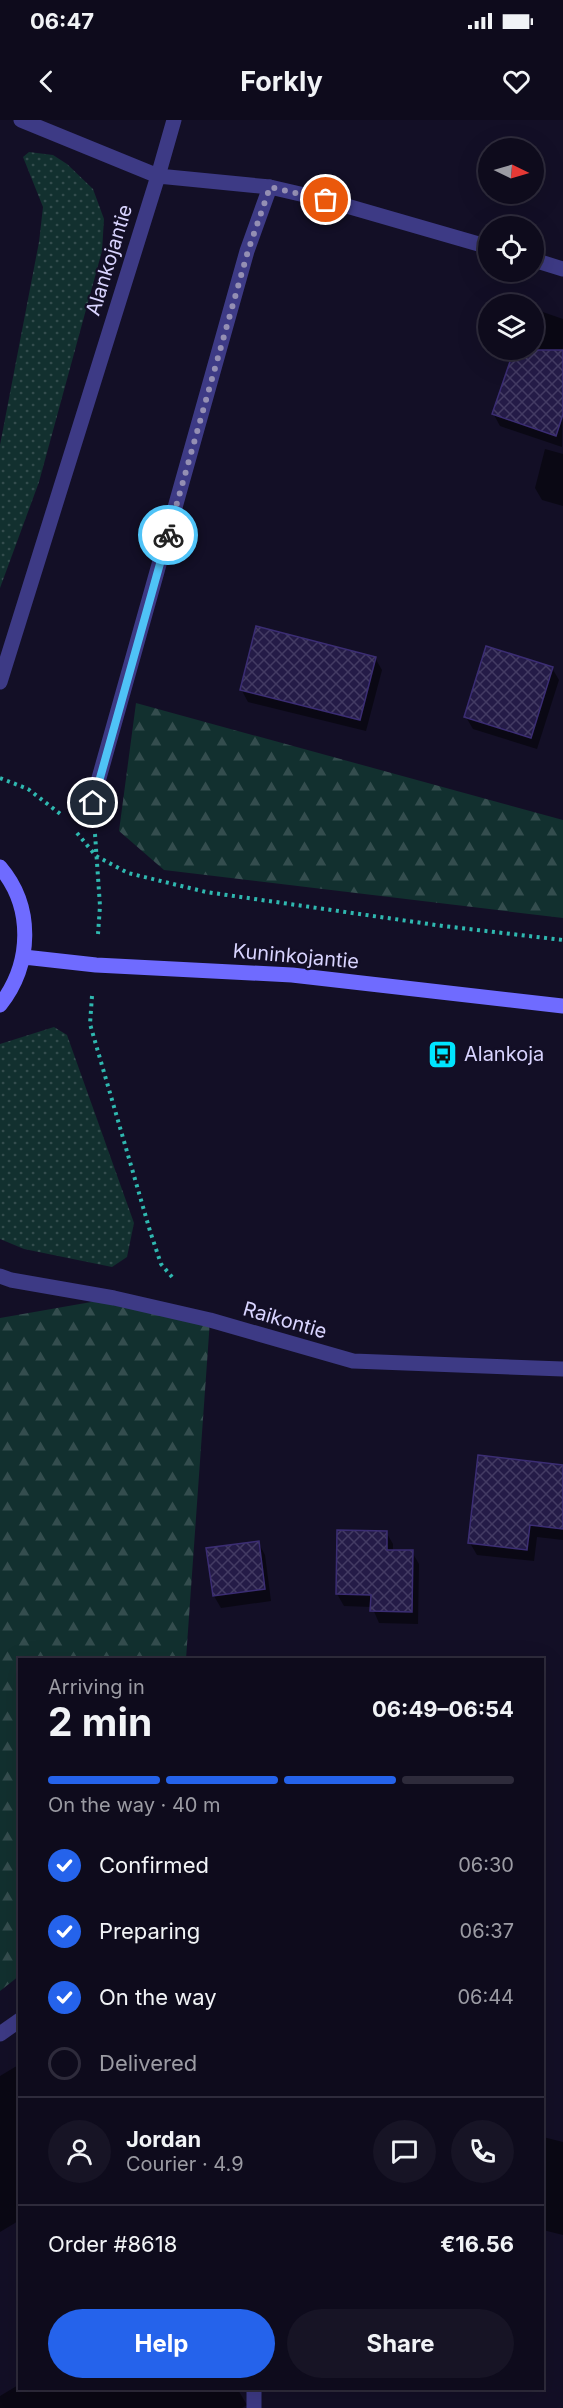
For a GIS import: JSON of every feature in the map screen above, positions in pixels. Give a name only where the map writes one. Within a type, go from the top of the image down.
[{"type":"main road","points":[[0,867],[18,896],[26,926],[24,957],[12,990],[0,1005]]},
{"type":"main road","name":"Kuninkojantie","points":[[24,957],[96,965],[292,975],[563,1006]]},
{"type":"street","points":[[21,120],[158,176],[270,187],[326,200],[478,244]]},
{"type":"street","name":"Alankojantie","points":[[0,682],[174,120]]},
{"type":"street","points":[[93,803],[248,251],[270,187]]},
{"type":"street","points":[[544,263],[563,269]]},
{"type":"street","name":"Raikontie","points":[[0,1276],[11,1280],[114,1298],[210,1320],[353,1361],[563,1369]]},
{"type":"street","points":[[0,2034],[18,2021]]},
{"type":"street","points":[[254,2390],[254,2408]]},
{"type":"path","points":[[0,778],[28,789],[70,824]]},
{"type":"path","points":[[93,803],[100,906]]},
{"type":"path","points":[[76,832],[96,856],[128,873],[206,891],[443,926],[563,940]]},
{"type":"path","points":[[90,1024],[150,1231],[161,1264],[175,1280]]},
{"type":"green space","points":[[29,152],[53,155],[67,164],[93,189],[104,219],[102,251],[39,482],[0,588],[0,445],[39,242],[43,207],[23,157]]},
{"type":"green space","points":[[136,703],[563,820],[563,918],[164,870],[119,831]]},
{"type":"green space","points":[[54,1027],[67,1035],[134,1223],[127,1257],[112,1267],[24,1249],[0,1239],[0,1044]]},
{"type":"green space","points":[[114,1298],[210,1320],[186,1658],[18,1658],[18,1977],[0,1991],[0,1318]]},
{"type":"building","points":[[544,350],[563,350],[563,414],[556,436],[492,414],[511,360],[544,360]]},
{"type":"building","points":[[256,626],[376,657],[360,720],[240,690]]},
{"type":"building","points":[[486,646],[553,667],[531,738],[464,717]]},
{"type":"building","points":[[478,1455],[563,1465],[563,1529],[530,1525],[527,1550],[468,1543]]},
{"type":"building","points":[[337,1530],[387,1531],[387,1550],[413,1550],[412,1612],[370,1611],[371,1595],[336,1594]]},
{"type":"building","points":[[259,1541],[265,1589],[213,1596],[206,1548]]},
{"type":"way so far","points":[[168,535],[248,251],[270,187],[326,200]]},
{"type":"place","name":"Alankoja","points":[[443,1054]]},
{"type":"route","points":[[93,803],[168,535]]}]
